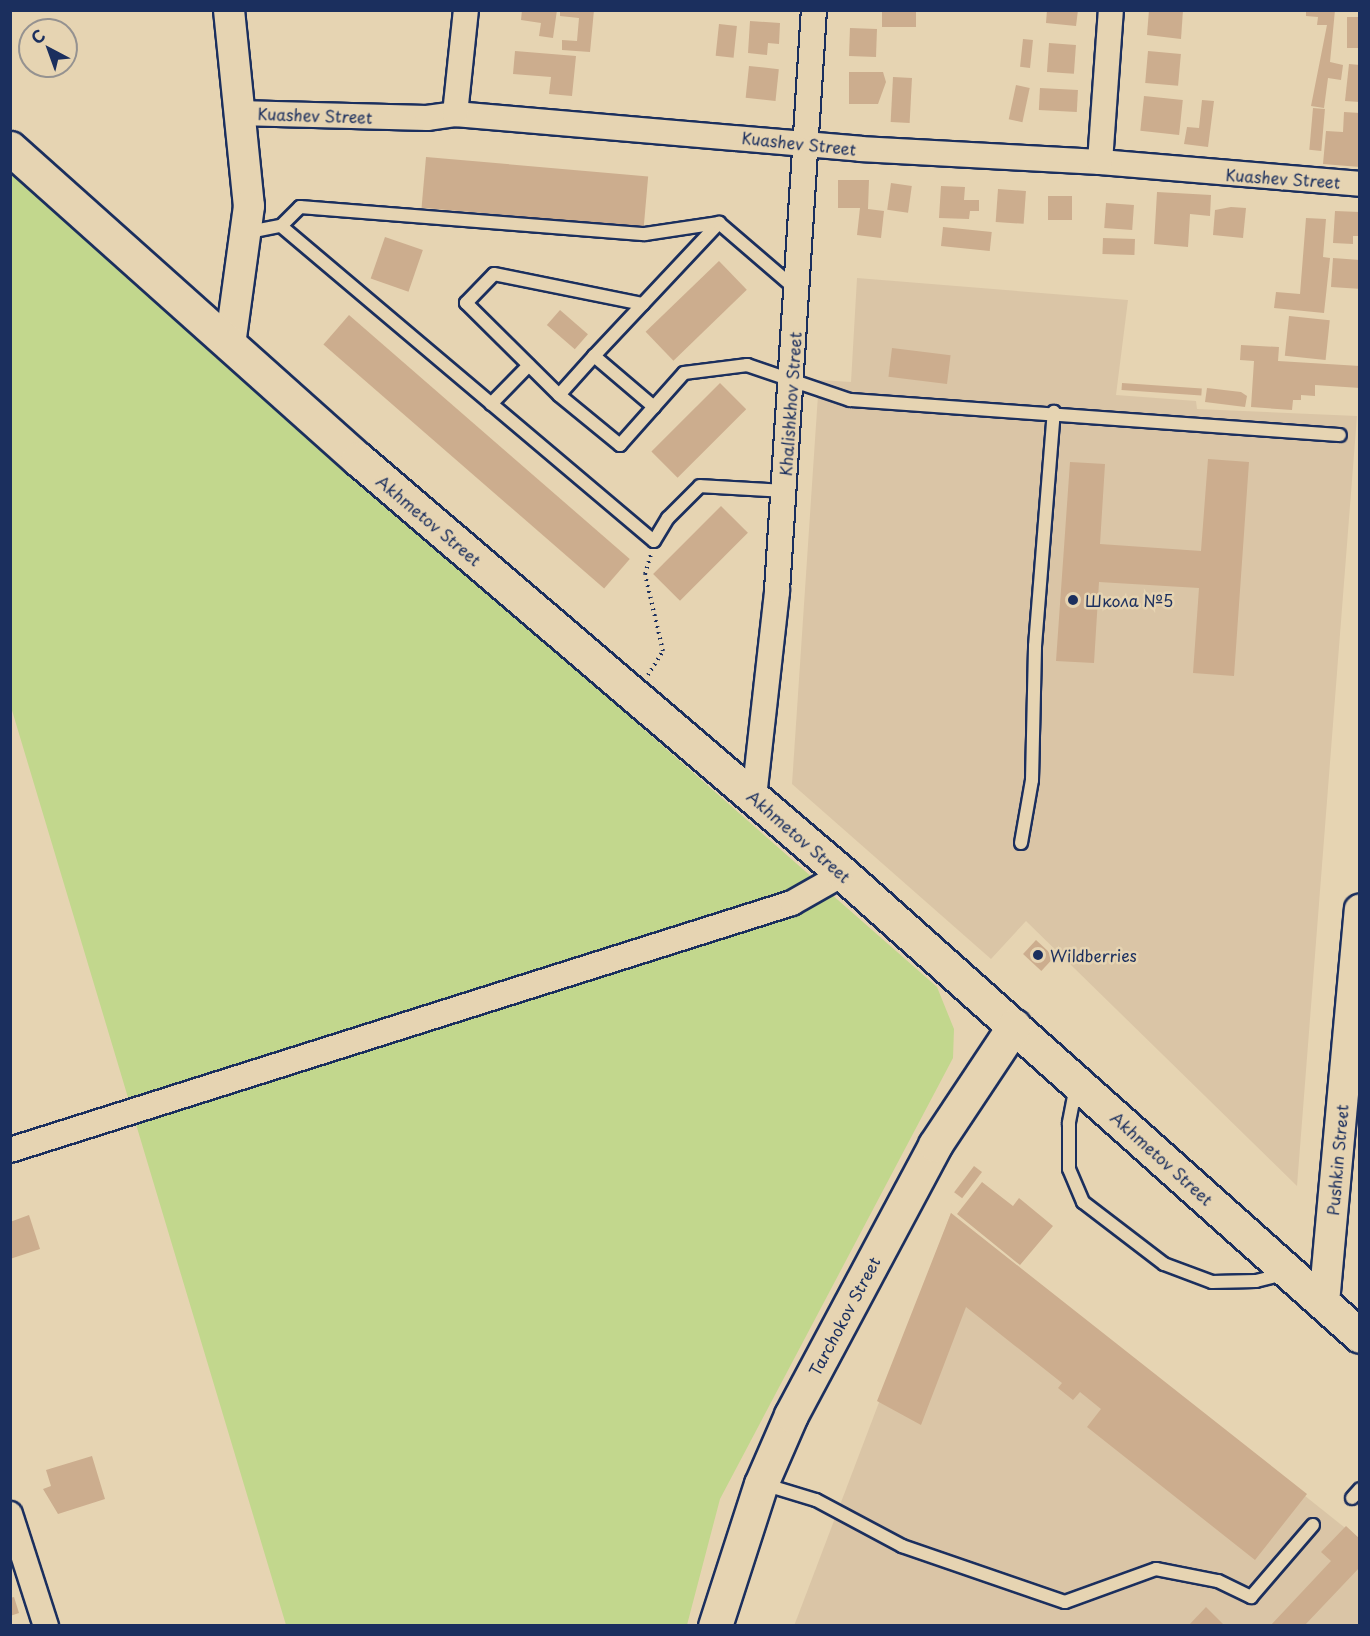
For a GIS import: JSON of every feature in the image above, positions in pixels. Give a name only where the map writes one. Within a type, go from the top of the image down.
[{"type":"main road","name":"Akhmetov Street","points":[[10,148],[230,345],[843,874],[1359,1336]]},
{"type":"main road","name":"Tarchokov Street","points":[[715,1626],[761,1484],[791,1415],[935,1145],[1014,1026]]},
{"type":"street","points":[[230,10],[249,232],[230,345]]},
{"type":"street","points":[[455,114],[466,10]]},
{"type":"street","name":"Khalishkhov Street","points":[[754,797],[784,491],[814,10]]},
{"type":"street","points":[[1100,162],[1111,10]]},
{"type":"street","name":"Kuashev Street","points":[[238,113],[427,118],[455,114],[806,142],[1100,162],[1359,184]]},
{"type":"street","points":[[10,1150],[792,903],[843,874]]},
{"type":"street","name":"Pushkin Street","points":[[1324,1303],[1359,910]]},
{"type":"street","points":[[10,1514],[46,1626]]},
{"type":"lane","points":[[249,232],[281,226],[300,207],[645,234],[719,223],[798,291]]},
{"type":"lane","points":[[559,395],[719,223]]},
{"type":"lane","points":[[281,226],[654,542],[668,518],[700,486],[784,491]]},
{"type":"lane","points":[[643,304],[494,274],[466,303],[559,395],[620,445],[684,374],[747,365],[791,383],[850,400],[1054,412],[1340,435]]},
{"type":"lane","points":[[594,356],[654,406]]},
{"type":"lane","points":[[491,404],[529,365]]},
{"type":"lane","points":[[1021,843],[1032,780],[1035,646],[1054,412]]},
{"type":"lane","points":[[1076,1082],[1069,1123],[1069,1169],[1083,1202],[1164,1264],[1212,1282],[1256,1281],[1290,1272]]},
{"type":"lane","points":[[761,1484],[816,1500],[902,1546],[1065,1602],[1156,1569],[1218,1581],[1251,1597],[1313,1525]]},
{"type":"path","points":[[634,695],[663,651],[645,574],[654,542]]},
{"type":"shaded area","name":"Школа №5","points":[[857,278],[1128,300],[1116,395],[1196,401],[1197,409],[1357,416],[1297,1186],[1026,921],[991,959],[792,784],[819,380],[851,382]]},
{"type":"shaded area","points":[[951,1213],[1359,1539],[1359,1625],[794,1626]]},
{"type":"green space","points":[[11,173],[937,987],[954,1029],[953,1058],[720,1499],[687,1625],[286,1625],[11,707]]},
{"type":"building","points":[[522,10],[557,10],[553,38],[539,36],[541,23],[521,20]]},
{"type":"building","points":[[560,10],[594,10],[590,52],[562,50],[562,40],[577,41],[579,18],[560,16]]},
{"type":"building","points":[[882,10],[916,10],[916,27],[882,27]]},
{"type":"building","points":[[1047,10],[1078,10],[1076,26],[1046,23]]},
{"type":"building","points":[[1149,10],[1183,10],[1181,39],[1147,35]]},
{"type":"building","points":[[1306,10],[1335,10],[1330,62],[1343,65],[1341,80],[1328,78],[1324,108],[1311,106],[1327,25],[1317,25],[1318,17],[1306,16]]},
{"type":"building","points":[[1347,17],[1360,17],[1360,48],[1347,48]]},
{"type":"building","points":[[750,21],[780,23],[779,44],[768,43],[767,55],[748,53]]},
{"type":"building","points":[[719,24],[737,26],[734,58],[716,56]]},
{"type":"building","points":[[850,28],[877,29],[876,57],[849,56]]},
{"type":"building","points":[[1023,39],[1033,40],[1030,68],[1020,67]]},
{"type":"building","points":[[1049,43],[1076,45],[1074,74],[1047,72]]},
{"type":"building","points":[[515,51],[576,56],[572,96],[549,94],[551,77],[513,74]]},
{"type":"building","points":[[1148,51],[1181,54],[1178,86],[1145,83]]},
{"type":"building","points":[[1349,64],[1360,65],[1360,102],[1345,101]]},
{"type":"building","points":[[749,66],[779,69],[775,101],[746,98]]},
{"type":"building","points":[[849,72],[883,72],[886,82],[878,104],[849,104]]},
{"type":"building","points":[[893,77],[912,78],[910,123],[891,122]]},
{"type":"building","points":[[1016,85],[1030,88],[1022,122],[1009,119]]},
{"type":"building","points":[[1040,88],[1078,90],[1077,112],[1039,110]]},
{"type":"building","points":[[1144,96],[1183,100],[1179,135],[1140,131]]},
{"type":"building","points":[[1202,100],[1214,101],[1208,147],[1184,144],[1187,127],[1199,128]]},
{"type":"building","points":[[1313,108],[1325,109],[1321,151],[1309,150]]},
{"type":"building","points":[[1344,112],[1360,113],[1360,167],[1323,164],[1326,131],[1343,132]]},
{"type":"building","points":[[426,157],[648,176],[644,227],[422,208]]},
{"type":"building","points":[[838,180],[869,180],[868,209],[884,211],[881,238],[857,235],[860,208],[838,208]]},
{"type":"building","points":[[891,183],[912,186],[908,213],[887,210]]},
{"type":"building","points":[[941,186],[965,187],[964,200],[979,200],[979,211],[970,211],[969,219],[939,218]]},
{"type":"building","points":[[998,189],[1026,191],[1024,224],[996,222]]},
{"type":"building","points":[[1157,192],[1211,195],[1210,216],[1190,214],[1188,247],[1154,244]]},
{"type":"building","points":[[1048,196],[1072,196],[1072,220],[1048,220]]},
{"type":"building","points":[[1106,203],[1134,205],[1132,230],[1104,228]]},
{"type":"building","points":[[1231,207],[1246,208],[1243,238],[1213,235],[1215,210]]},
{"type":"building","points":[[1335,211],[1360,212],[1360,236],[1353,236],[1353,244],[1333,243]]},
{"type":"building","points":[[1306,218],[1326,219],[1323,257],[1330,258],[1324,313],[1274,308],[1276,292],[1300,294]]},
{"type":"building","points":[[943,227],[992,232],[990,251],[941,246]]},
{"type":"building","points":[[385,237],[423,250],[408,292],[371,279]]},
{"type":"building","points":[[1103,238],[1135,239],[1134,255],[1102,254]]},
{"type":"building","points":[[1333,258],[1360,260],[1358,289],[1331,287]]},
{"type":"building","points":[[719,261],[747,290],[673,361],[646,332]]},
{"type":"building","points":[[560,310],[588,334],[575,349],[547,325]]},
{"type":"building","points":[[349,315],[630,559],[604,588],[323,344]]},
{"type":"building","points":[[1289,316],[1330,320],[1326,360],[1285,356]]},
{"type":"building","points":[[1241,345],[1279,347],[1278,361],[1360,366],[1360,388],[1315,385],[1315,396],[1301,395],[1301,400],[1293,400],[1292,410],[1251,407],[1254,361],[1240,360]]},
{"type":"building","points":[[892,348],[951,355],[947,384],[888,377]]},
{"type":"building","points":[[720,383],[746,409],[678,478],[651,452]]},
{"type":"building","points":[[1122,383],[1202,389],[1201,396],[1122,390]]},
{"type":"building","points":[[1207,388],[1241,392],[1247,396],[1245,407],[1205,402]]},
{"type":"building","points":[[1208,459],[1249,462],[1234,676],[1193,673],[1199,588],[1099,582],[1094,663],[1056,661],[1070,462],[1105,464],[1100,544],[1201,551]]},
{"type":"building","points":[[721,506],[748,533],[680,601],[653,574]]},
{"type":"building","name":"Wildberries","points":[[1036,940],[1054,957],[1041,971],[1023,954]]},
{"type":"building","points":[[974,1166],[982,1172],[962,1198],[954,1192]]},
{"type":"building","points":[[982,1182],[1013,1206],[1019,1198],[1053,1226],[1020,1265],[957,1214]]},
{"type":"building","points":[[951,1213],[1307,1494],[1255,1560],[1087,1427],[1101,1409],[1080,1392],[1073,1400],[1058,1388],[1062,1383],[966,1307],[921,1425],[877,1401]]},
{"type":"building","points":[[29,1215],[40,1249],[10,1259],[10,1222]]},
{"type":"building","points":[[92,1456],[105,1499],[58,1514],[43,1489],[51,1486],[46,1470]]},
{"type":"building","points":[[1346,1526],[1360,1539],[1360,1567],[1304,1626],[1270,1626],[1331,1561],[1321,1552]]},
{"type":"building","points":[[14,1597],[19,1613],[10,1616],[10,1598]]},
{"type":"building","points":[[1206,1607],[1225,1626],[1188,1626]]},
{"type":"place","name":"Школа №5","points":[[1073,600]]},
{"type":"place","name":"Wildberries","points":[[1038,955]]}]
